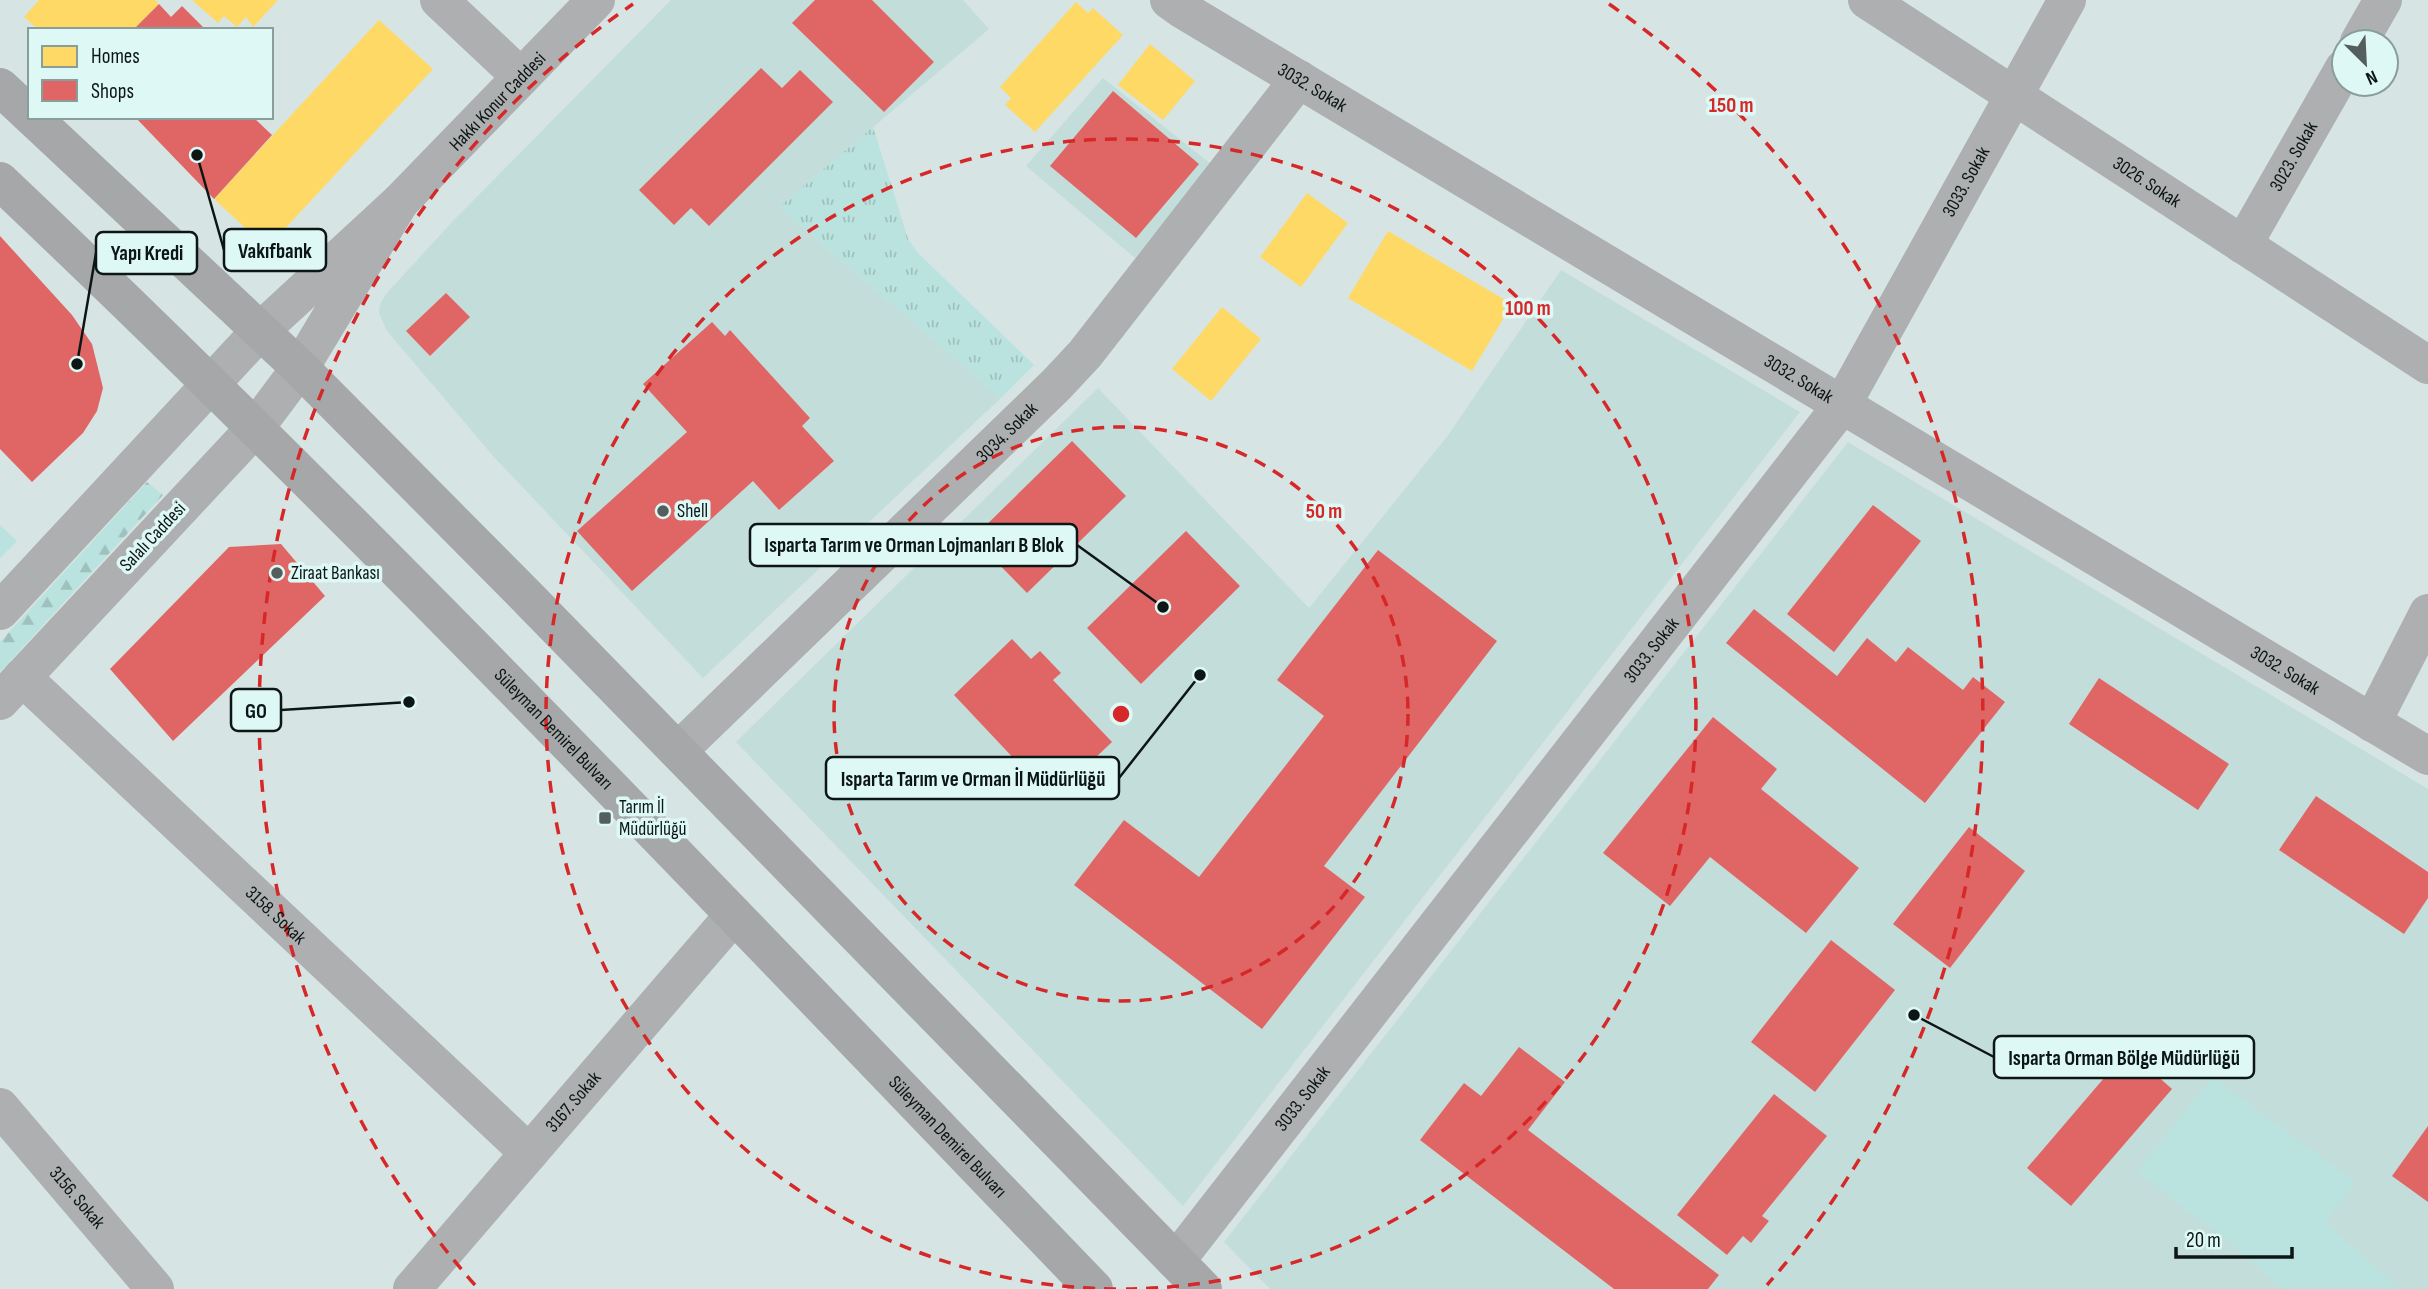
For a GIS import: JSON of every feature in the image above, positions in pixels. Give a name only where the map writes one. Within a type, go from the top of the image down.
[{"type":"main road","points":[[0,87],[28,113]]},
{"type":"main road","points":[[34,119],[300,368],[1203,1289]]},
{"type":"main road","name":"Süleyman Demirel Bulvarı","points":[[0,181],[256,427],[488,660],[1094,1289]]},
{"type":"street","points":[[439,0],[521,77]]},
{"type":"street","name":"Hakkı Konur Caddesi","points":[[260,331],[400,202],[596,0]]},
{"type":"street","name":"3032. Sokak","points":[[1169,0],[2428,756]]},
{"type":"street","name":"3026. Sokak","points":[[1867,0],[2428,365]]},
{"type":"street","name":"3033. Sokak","points":[[1176,1261],[1842,405],[2067,0]]},
{"type":"street","points":[[2367,28],[2383,0]]},
{"type":"street","name":"3034. Sokak","points":[[678,751],[1078,362],[1299,79]]},
{"type":"street","name":"3023. Sokak","points":[[2243,245],[2330,93]]},
{"type":"street","name":"Hakkı Konur Caddesi","points":[[300,368],[400,202]]},
{"type":"street","points":[[0,611],[260,331]]},
{"type":"street","name":"Salalı Caddesi","points":[[11,689],[256,427],[300,368]]},
{"type":"street","points":[[2372,723],[2428,613]]},
{"type":"street","name":"3158. Sokak","points":[[11,689],[529,1153]]},
{"type":"street","name":"3167. Sokak","points":[[412,1289],[734,915]]},
{"type":"street","name":"3156. Sokak","points":[[0,1107],[155,1289]]},
{"type":"shaded area","points":[[671,0],[963,0],[989,29],[779,207],[1001,398],[703,678],[494,457],[387,331],[379,313],[380,304],[386,294],[453,221]]},
{"type":"shaded area","points":[[1103,78],[1211,164],[1135,258],[1026,166]]},
{"type":"shaded area","points":[[1561,270],[1800,412],[1183,1206],[736,742],[1098,388],[1309,608],[1446,438]]},
{"type":"shaded area","points":[[1848,442],[2428,789],[2428,1289],[1270,1289],[1224,1242]]},
{"type":"green space","points":[[873,127],[908,239],[918,253],[1034,365],[1001,398],[779,207]]},
{"type":"green space","points":[[147,482],[163,495],[0,672],[0,642]]},
{"type":"green space","points":[[0,525],[17,541],[0,558]]},
{"type":"green space","points":[[2213,1077],[2355,1182],[2325,1222],[2400,1289],[2282,1289],[2233,1246],[2137,1171]]},
{"type":"building: Homes","points":[[39,0],[155,0],[159,4],[135,28],[37,28],[24,17]]},
{"type":"building: Homes","points":[[192,0],[278,0],[253,27],[246,17],[237,27],[224,16],[218,23]]},
{"type":"building: Homes","points":[[1076,2],[1088,13],[1093,8],[1123,35],[1035,132],[1005,105],[1011,98],[1000,87]]},
{"type":"building: Homes","points":[[379,20],[433,69],[267,248],[214,199]]},
{"type":"building: Homes","points":[[1150,44],[1195,81],[1163,120],[1118,85]]},
{"type":"building: Homes","points":[[1307,193],[1348,223],[1301,287],[1260,257]]},
{"type":"building: Homes","points":[[1388,231],[1512,304],[1472,371],[1348,298]]},
{"type":"building: Homes","points":[[1222,307],[1261,339],[1211,401],[1172,369]]},
{"type":"building: Shops","points":[[815,0],[872,0],[934,62],[884,112],[792,23]]},
{"type":"building: Shops","points":[[159,4],[171,17],[182,6],[204,28],[135,28]]},
{"type":"building: Shops","points":[[761,68],[782,88],[800,70],[833,102],[709,226],[691,208],[674,225],[639,190]]},
{"type":"building: Shops","points":[[1113,91],[1199,164],[1136,238],[1050,166]]},
{"type":"building: Shops","points":[[137,119],[255,119],[272,135],[214,199]]},
{"type":"building: Shops","points":[[0,236],[72,315],[92,344],[103,388],[97,411],[83,433],[32,482],[0,449]]},
{"type":"building: Shops","points":[[446,293],[470,317],[430,356],[406,331]]},
{"type":"building: Shops","points":[[712,322],[725,336],[730,330],[810,418],[802,426],[834,461],[779,510],[753,481],[632,591],[577,531],[687,432],[643,384]]},
{"type":"building: Shops","points":[[1072,441],[1126,496],[1027,593],[973,538]]},
{"type":"building: Shops","points":[[1873,505],[1921,541],[1834,652],[1787,614]]},
{"type":"building: Shops","points":[[1186,531],[1240,586],[1141,684],[1087,628]]},
{"type":"building: Shops","points":[[281,544],[325,596],[173,741],[110,669],[229,547]]},
{"type":"building: Shops","points":[[1378,550],[1497,641],[1324,866],[1365,897],[1262,1029],[1074,885],[1124,820],[1199,877],[1324,716],[1277,680]]},
{"type":"building: Shops","points":[[1754,609],[1837,676],[1867,638],[1896,662],[1908,647],[1963,690],[1973,677],[2005,702],[1925,803],[1726,643]]},
{"type":"building: Shops","points":[[1012,639],[1031,659],[1040,651],[1061,673],[1053,680],[1112,742],[1052,799],[954,695]]},
{"type":"building: Shops","points":[[2099,678],[2229,764],[2198,810],[2069,724]]},
{"type":"building: Shops","points":[[1713,717],[1777,769],[1761,789],[1859,868],[1806,933],[1710,857],[1670,906],[1603,853]]},
{"type":"building: Shops","points":[[2316,796],[2428,872],[2428,898],[2404,934],[2279,850]]},
{"type":"building: Shops","points":[[1969,827],[2025,871],[1950,968],[1893,924]]},
{"type":"building: Shops","points":[[1831,940],[1895,990],[1815,1092],[1751,1042]]},
{"type":"building: Shops","points":[[1519,1047],[1565,1082],[1528,1130],[1719,1275],[1708,1289],[1614,1289],[1420,1140],[1464,1083],[1481,1096]]},
{"type":"building: Shops","points":[[2128,1050],[2172,1089],[2071,1206],[2027,1168]]},
{"type":"building: Shops","points":[[1774,1094],[1827,1136],[1762,1216],[1769,1221],[1751,1243],[1743,1236],[1727,1255],[1677,1215]]},
{"type":"building: Shops","points":[[2428,1126],[2428,1202],[2392,1176]]},
{"type":"place","name":"Vakıfbank","points":[[197,155]]},
{"type":"place","name":"Yapı Kredi","points":[[77,364]]},
{"type":"place","name":"Shell","points":[[663,511]]},
{"type":"place","name":"Ziraat Bankası","points":[[277,573]]},
{"type":"place","name":"Isparta Tarım ve Orman Lojmanları B Blok","points":[[1163,607]]},
{"type":"place","name":"Isparta Tarım ve Orman İl Müdürlüğü","points":[[1200,675]]},
{"type":"place","name":"GO","points":[[409,702]]},
{"type":"place","name":"Tarım İl Müdürlüğü","points":[[605,818]]},
{"type":"place","name":"Isparta Orman Bölge Müdürlüğü","points":[[1914,1015]]}]
